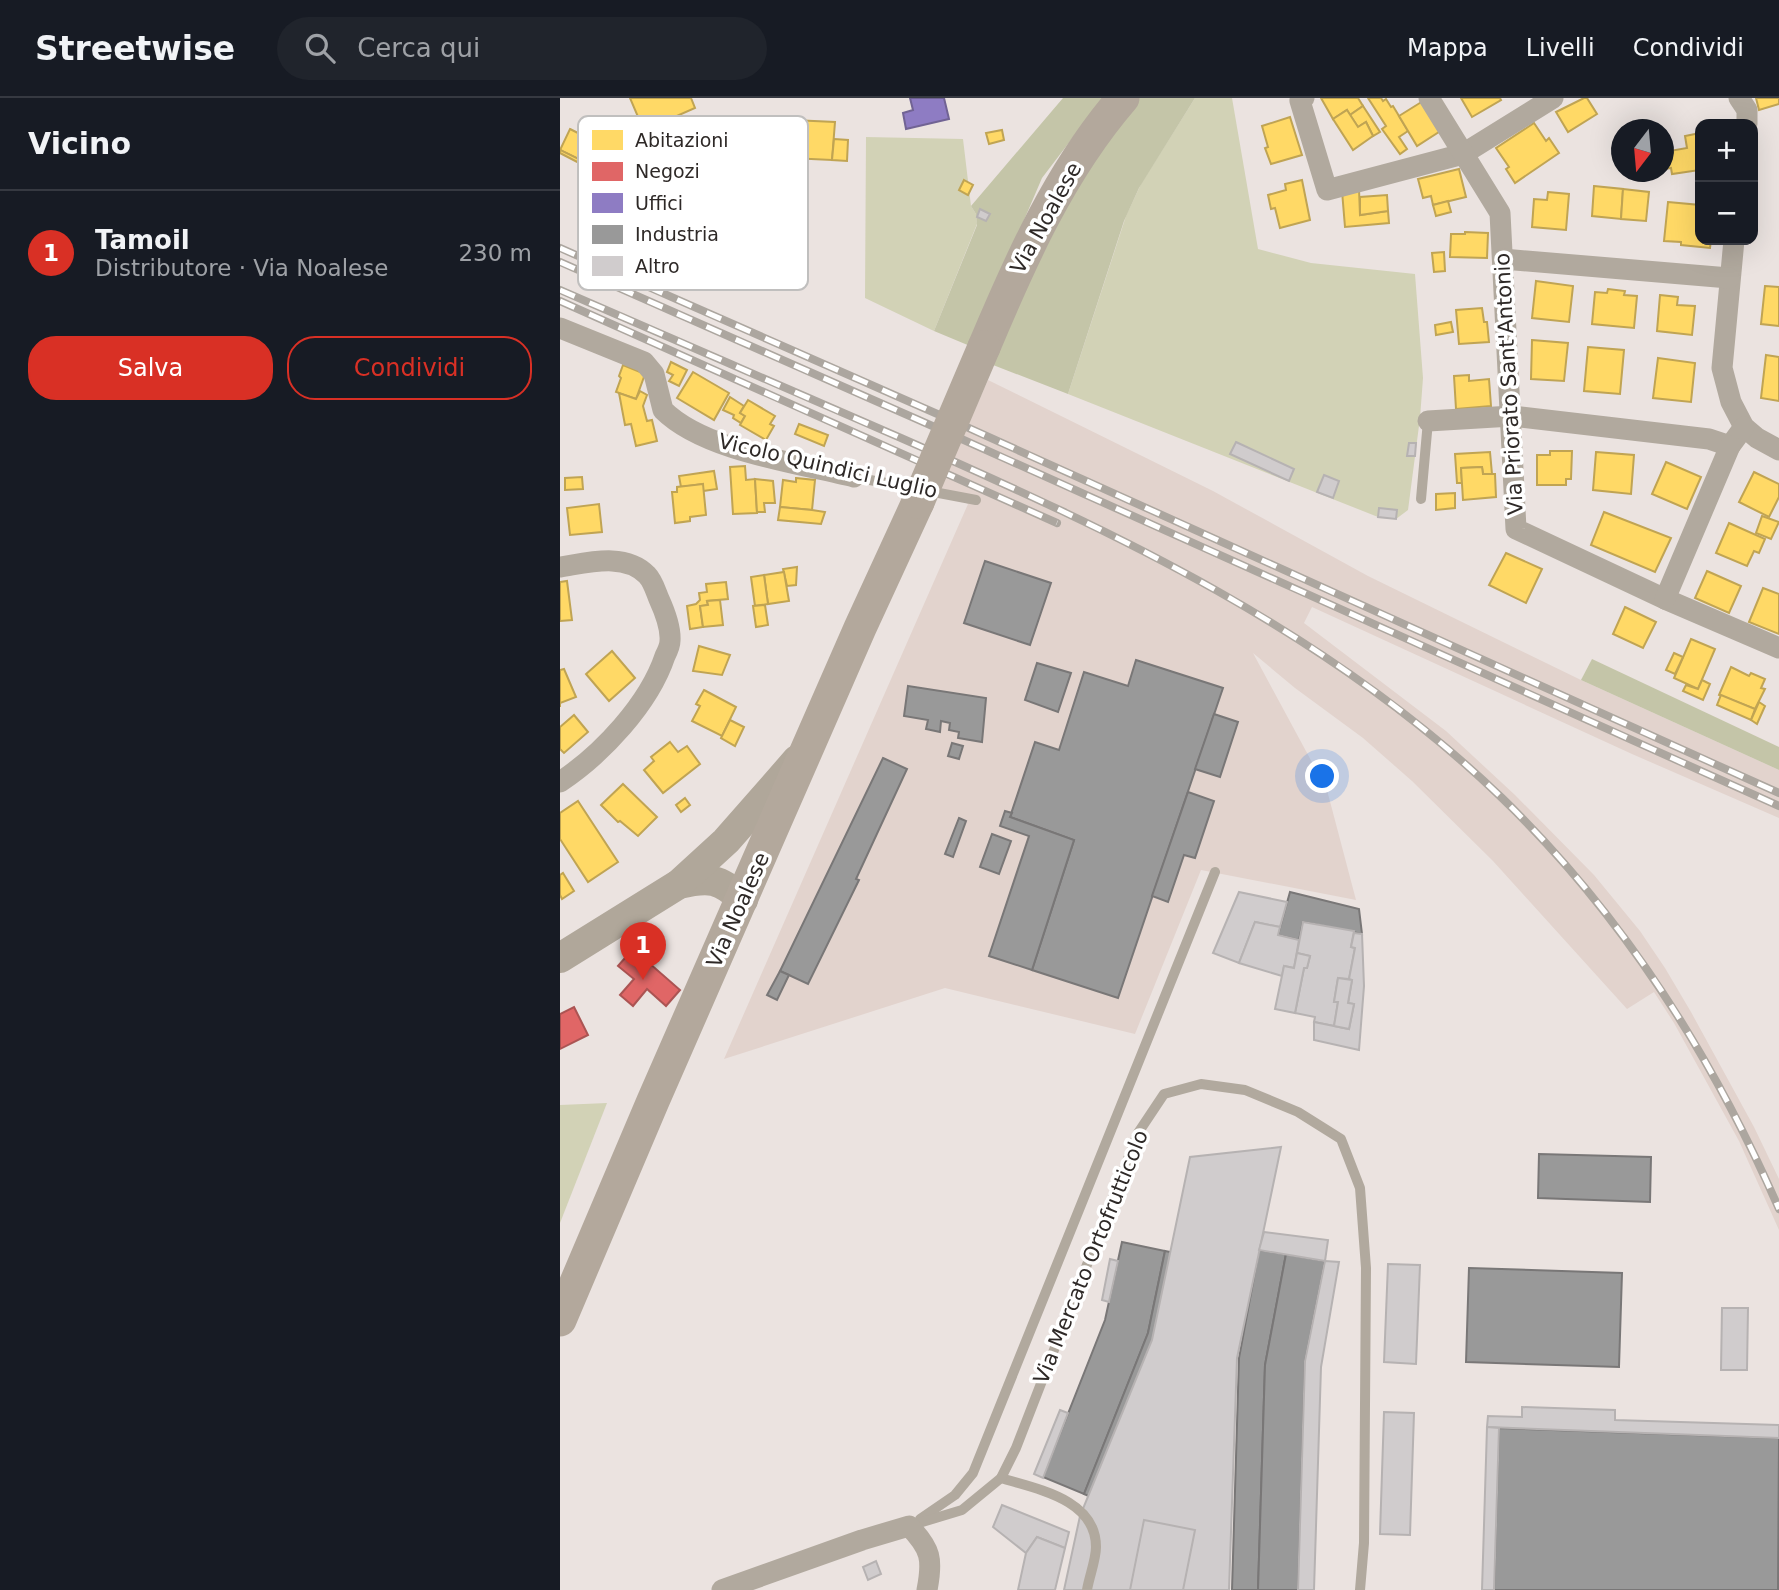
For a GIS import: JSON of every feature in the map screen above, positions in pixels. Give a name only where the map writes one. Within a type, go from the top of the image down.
[{"type":"main road","name":"Via Noalese","points":[[560,1320],[653,1101],[918,502],[1020,261],[1062,183],[1124,98]]},
{"type":"main road","points":[[560,958],[679,884],[726,841],[808,747]]},
{"type":"main road","points":[[679,884],[702,879],[716,881],[730,888],[743,900]]},
{"type":"street","name":"Via Priorato Sant'Antonio","points":[[1429,98],[1500,213],[1517,529],[1779,648]]},
{"type":"street","points":[[1302,99],[1327,190],[1464,154],[1553,98]]},
{"type":"street","points":[[1739,98],[1747,110],[1747,119]]},
{"type":"street","points":[[1733,245],[1722,368],[1731,402],[1744,427],[1779,450]]},
{"type":"street","points":[[1503,259],[1729,278]]},
{"type":"street","name":"Vicolo Quindici Luglio","points":[[560,328],[644,362],[654,374],[663,410],[708,438],[735,448],[854,477]]},
{"type":"street","points":[[1428,421],[1512,416],[1709,439],[1730,446]]},
{"type":"street","points":[[1665,598],[1730,446],[1744,427]]},
{"type":"street","points":[[560,566],[607,560],[629,563],[648,575],[664,610],[670,641],[659,675],[644,700],[624,725],[574,773],[560,782]]},
{"type":"street","points":[[909,1526],[925,1542],[931,1568],[927,1590]]},
{"type":"street","name":"Via Mercato Ortofrutticolo","points":[[722,1590],[862,1539],[909,1526]]},
{"type":"lane","points":[[1421,499],[1428,421]]},
{"type":"lane","name":"Vicolo Quindici Luglio","points":[[854,477],[976,500]]},
{"type":"lane","points":[[909,1526],[955,1495],[973,1473],[1215,872]]},
{"type":"lane","name":"Via Mercato Ortofrutticolo","points":[[909,1526],[962,1510],[1001,1478],[1016,1448],[1138,1133],[1164,1094],[1201,1084],[1245,1090],[1298,1112],[1341,1139],[1360,1188],[1366,1268],[1364,1544],[1360,1590]]},
{"type":"lane","points":[[1001,1478],[1064,1497],[1091,1522],[1096,1547],[1087,1590]]},
{"type":"shaded area","points":[[988,380],[1213,491],[1368,576],[1581,680],[1779,770],[1779,818],[1632,754],[1312,607],[1304,623],[1446,731],[1515,795],[1594,875],[1640,931],[1691,1012],[1754,1127],[1779,1179],[1779,1230],[1739,1141],[1654,992],[1627,1009],[1493,861],[1412,781],[1363,738],[1253,653],[1327,790],[1356,900],[1201,870],[1135,1034],[945,988],[724,1059],[968,504],[939,489]]},
{"type":"green space","points":[[1063,98],[1103,98],[1042,178],[970,346],[934,331],[977,225],[976,214],[971,206]]},
{"type":"green space","points":[[1139,98],[1195,98],[1139,188],[1124,221],[1068,394],[988,363],[1085,170]]},
{"type":"green space","points":[[1195,98],[1232,98],[1258,249],[1311,263],[1415,274],[1423,378],[1420,418],[1408,510],[1396,519],[1378,517],[1068,394],[1126,216],[1141,184]]},
{"type":"green space","points":[[866,137],[963,139],[971,206],[976,214],[977,224],[934,331],[865,298]]},
{"type":"green space","points":[[1592,659],[1779,747],[1779,770],[1581,680]]},
{"type":"green space","points":[[607,1103],[560,1223],[560,1105]]},
{"type":"building: Abitazioni","points":[[630,98],[691,98],[695,108],[677,116],[638,116]]},
{"type":"building: Abitazioni","points":[[1321,98],[1358,98],[1363,106],[1350,115],[1347,110],[1333,119]]},
{"type":"building: Abitazioni","points":[[1368,98],[1381,98],[1383,101],[1386,99],[1408,131],[1399,137],[1407,149],[1400,154],[1382,129],[1386,126]]},
{"type":"building: Abitazioni","points":[[1461,98],[1500,98],[1501,100],[1472,117]]},
{"type":"building: Abitazioni","points":[[1587,98],[1597,114],[1568,132],[1556,112]]},
{"type":"building: Abitazioni","points":[[1756,98],[1779,98],[1779,104],[1759,110]]},
{"type":"building: Abitazioni","points":[[1423,101],[1442,130],[1417,146],[1399,116]]},
{"type":"building: Abitazioni","points":[[1363,106],[1380,132],[1373,136],[1366,122],[1358,127],[1350,115]]},
{"type":"building: Abitazioni","points":[[1347,110],[1358,127],[1366,122],[1373,136],[1353,150],[1333,119]]},
{"type":"building: Abitazioni","points":[[1290,117],[1302,155],[1271,164],[1265,148],[1268,147],[1262,126]]},
{"type":"building: Abitazioni","points":[[808,121],[835,122],[832,160],[808,159]]},
{"type":"building: Abitazioni","points":[[1534,123],[1546,141],[1549,138],[1559,153],[1515,183],[1506,169],[1509,167],[1496,148]]},
{"type":"building: Abitazioni","points":[[570,129],[578,133],[578,159],[560,150]]},
{"type":"building: Abitazioni","points":[[1002,130],[1004,140],[989,144],[986,133]]},
{"type":"building: Abitazioni","points":[[1695,134],[1695,171],[1674,174],[1674,150],[1687,148],[1685,136]]},
{"type":"building: Abitazioni","points":[[834,139],[848,140],[847,161],[832,160]]},
{"type":"building: Abitazioni","points":[[560,150],[578,159],[578,162],[560,153]]},
{"type":"building: Abitazioni","points":[[1459,169],[1466,197],[1433,205],[1431,196],[1423,198],[1418,179]]},
{"type":"building: Abitazioni","points":[[964,180],[973,185],[968,195],[959,190]]},
{"type":"building: Abitazioni","points":[[1302,180],[1310,220],[1280,228],[1275,208],[1271,209],[1268,195],[1286,190],[1285,184]]},
{"type":"building: Abitazioni","points":[[1594,186],[1623,189],[1621,219],[1592,216]]},
{"type":"building: Abitazioni","points":[[1359,189],[1360,215],[1388,211],[1389,223],[1345,227],[1342,191]]},
{"type":"building: Abitazioni","points":[[1623,189],[1649,192],[1646,221],[1621,219]]},
{"type":"building: Abitazioni","points":[[1548,192],[1569,194],[1566,230],[1532,227],[1534,199],[1547,200]]},
{"type":"building: Abitazioni","points":[[1387,195],[1388,211],[1360,215],[1360,197]]},
{"type":"building: Abitazioni","points":[[1448,201],[1451,212],[1436,216],[1433,205]]},
{"type":"building: Abitazioni","points":[[1668,202],[1695,205],[1695,245],[1710,245],[1710,248],[1664,241]]},
{"type":"building: Abitazioni","points":[[1488,233],[1487,258],[1450,257],[1451,234]]},
{"type":"building: Abitazioni","points":[[1444,252],[1445,271],[1434,272],[1432,253]]},
{"type":"building: Abitazioni","points":[[1536,281],[1573,286],[1569,322],[1532,318]]},
{"type":"building: Abitazioni","points":[[1765,286],[1779,287],[1779,326],[1761,324]]},
{"type":"building: Abitazioni","points":[[1608,289],[1637,296],[1634,328],[1592,324],[1595,292],[1607,293]]},
{"type":"building: Abitazioni","points":[[1660,295],[1678,297],[1677,305],[1695,306],[1692,335],[1657,331]]},
{"type":"building: Abitazioni","points":[[1482,308],[1489,342],[1459,344],[1456,310]]},
{"type":"building: Abitazioni","points":[[1451,322],[1453,332],[1436,335],[1435,325]]},
{"type":"building: Abitazioni","points":[[1532,340],[1568,343],[1564,381],[1531,379]]},
{"type":"building: Abitazioni","points":[[1588,347],[1624,350],[1620,394],[1584,391]]},
{"type":"building: Abitazioni","points":[[1766,355],[1779,357],[1779,401],[1761,398]]},
{"type":"building: Abitazioni","points":[[1658,358],[1695,363],[1691,402],[1653,398]]},
{"type":"building: Abitazioni","points":[[671,362],[687,370],[679,386],[669,381],[673,375],[667,372]]},
{"type":"building: Abitazioni","points":[[623,365],[645,374],[636,399],[616,392]]},
{"type":"building: Abitazioni","points":[[693,372],[729,393],[714,420],[677,398]]},
{"type":"building: Abitazioni","points":[[1469,375],[1469,381],[1489,379],[1491,406],[1456,409],[1454,376]]},
{"type":"building: Abitazioni","points":[[640,391],[647,395],[643,406],[647,421],[652,420],[657,441],[636,446],[631,424],[625,425],[619,393],[636,399]]},
{"type":"building: Abitazioni","points":[[730,397],[744,406],[740,413],[745,416],[741,423],[733,418],[734,415],[723,410]]},
{"type":"building: Abitazioni","points":[[748,400],[775,416],[770,424],[774,426],[766,440],[740,425],[745,416],[740,413]]},
{"type":"building: Abitazioni","points":[[799,424],[828,435],[824,446],[795,434]]},
{"type":"building: Abitazioni","points":[[1550,451],[1572,451],[1571,479],[1566,479],[1566,485],[1537,485],[1537,455],[1550,455]]},
{"type":"building: Abitazioni","points":[[1490,452],[1492,474],[1483,474],[1482,467],[1461,468],[1462,483],[1457,483],[1455,454]]},
{"type":"building: Abitazioni","points":[[1596,452],[1634,455],[1631,494],[1593,490]]},
{"type":"building: Abitazioni","points":[[1666,462],[1701,477],[1687,509],[1652,494]]},
{"type":"building: Abitazioni","points":[[745,466],[746,480],[755,479],[757,513],[733,514],[730,467]]},
{"type":"building: Abitazioni","points":[[1482,467],[1483,474],[1495,474],[1496,497],[1463,500],[1461,468]]},
{"type":"building: Abitazioni","points":[[714,471],[717,489],[703,491],[703,484],[681,487],[679,476]]},
{"type":"building: Abitazioni","points":[[1754,472],[1779,484],[1779,497],[1769,517],[1739,502]]},
{"type":"building: Abitazioni","points":[[582,477],[583,489],[565,490],[565,478]]},
{"type":"building: Abitazioni","points":[[796,478],[815,480],[812,510],[780,507],[783,480],[796,482]]},
{"type":"building: Abitazioni","points":[[755,479],[773,481],[775,503],[764,503],[765,512],[757,512]]},
{"type":"building: Abitazioni","points":[[703,484],[706,515],[675,523],[672,492],[677,492],[677,487]]},
{"type":"building: Abitazioni","points":[[1455,493],[1455,508],[1436,510],[1436,494]]},
{"type":"building: Abitazioni","points":[[599,504],[602,532],[570,535],[567,508]]},
{"type":"building: Abitazioni","points":[[780,507],[825,512],[821,524],[778,520]]},
{"type":"building: Abitazioni","points":[[1604,512],[1671,538],[1655,572],[1591,545]]},
{"type":"building: Abitazioni","points":[[1762,516],[1779,522],[1771,539],[1756,533]]},
{"type":"building: Abitazioni","points":[[1729,523],[1765,539],[1759,553],[1754,551],[1747,566],[1716,553]]},
{"type":"building: Abitazioni","points":[[1506,553],[1542,569],[1526,603],[1489,585]]},
{"type":"building: Abitazioni","points":[[797,567],[796,585],[787,586],[783,569]]},
{"type":"building: Abitazioni","points":[[1707,571],[1741,586],[1729,613],[1695,598]]},
{"type":"building: Abitazioni","points":[[784,572],[789,601],[768,604],[764,575]]},
{"type":"building: Abitazioni","points":[[764,575],[768,604],[755,606],[751,577]]},
{"type":"building: Abitazioni","points":[[567,581],[572,620],[560,621],[560,582]]},
{"type":"building: Abitazioni","points":[[726,582],[728,599],[707,601],[708,605],[700,606],[703,627],[690,629],[687,606],[700,600],[699,593],[707,592],[706,584]]},
{"type":"building: Abitazioni","points":[[1763,588],[1779,594],[1779,634],[1749,622]]},
{"type":"building: Abitazioni","points":[[720,600],[723,625],[703,627],[700,606],[708,605],[707,601]]},
{"type":"building: Abitazioni","points":[[765,605],[768,625],[756,627],[753,606]]},
{"type":"building: Abitazioni","points":[[1625,607],[1656,622],[1643,648],[1613,634]]},
{"type":"building: Abitazioni","points":[[1691,639],[1715,649],[1698,689],[1674,678]]},
{"type":"building: Abitazioni","points":[[699,646],[730,655],[722,675],[693,671]]},
{"type":"building: Abitazioni","points":[[612,651],[635,678],[609,701],[586,674]]},
{"type":"building: Abitazioni","points":[[1674,653],[1683,657],[1675,674],[1666,670]]},
{"type":"building: Abitazioni","points":[[1731,667],[1749,676],[1751,673],[1765,679],[1761,688],[1765,689],[1755,709],[1719,695]]},
{"type":"building: Abitazioni","points":[[564,669],[576,697],[560,703],[560,670]]},
{"type":"building: Abitazioni","points":[[1702,680],[1710,684],[1703,700],[1683,691],[1686,685],[1698,689]]},
{"type":"building: Abitazioni","points":[[704,690],[736,707],[722,736],[692,721],[700,706],[696,704]]},
{"type":"building: Abitazioni","points":[[1721,695],[1755,709],[1751,720],[1717,705]]},
{"type":"building: Abitazioni","points":[[1759,702],[1765,706],[1757,724],[1751,720]]},
{"type":"building: Abitazioni","points":[[574,715],[588,732],[564,753],[560,749],[560,727]]},
{"type":"building: Abitazioni","points":[[730,720],[744,727],[735,746],[721,738]]},
{"type":"building: Abitazioni","points":[[670,742],[678,752],[687,746],[700,764],[663,793],[644,770],[654,761],[651,757]]},
{"type":"building: Abitazioni","points":[[623,784],[657,817],[638,836],[618,822],[601,805]]},
{"type":"building: Abitazioni","points":[[685,798],[690,805],[681,812],[676,805]]},
{"type":"building: Abitazioni","points":[[578,801],[618,862],[588,882],[560,839],[560,813]]},
{"type":"building: Abitazioni","points":[[563,873],[574,891],[562,899],[560,875]]},
{"type":"building: Negozi","points":[[633,949],[680,990],[666,1006],[647,989],[633,1006],[620,995],[634,979],[618,966]]},
{"type":"building: Negozi","points":[[574,1007],[588,1035],[560,1049],[560,1014]]},
{"type":"building: Uffici","points":[[910,98],[944,98],[949,119],[906,129],[903,113],[913,110]]},
{"type":"building: Industria","points":[[985,561],[1051,583],[1030,645],[964,623]]},
{"type":"building: Industria","points":[[1136,660],[1223,688],[1118,998],[1032,970],[1074,840],[1010,817],[1035,742],[1059,750],[1084,672],[1128,686]]},
{"type":"building: Industria","points":[[1037,663],[1071,673],[1058,712],[1025,700]]},
{"type":"building: Industria","points":[[908,686],[986,698],[982,742],[958,738],[959,732],[949,730],[950,723],[941,721],[940,732],[926,729],[928,720],[904,716]]},
{"type":"building: Industria","points":[[1214,714],[1238,722],[1220,777],[1195,769]]},
{"type":"building: Industria","points":[[952,743],[963,746],[959,759],[948,756]]},
{"type":"building: Industria","points":[[883,758],[907,769],[856,879],[859,880],[808,984],[780,971]]},
{"type":"building: Industria","points":[[1188,792],[1214,801],[1195,858],[1184,855],[1168,902],[1152,896]]},
{"type":"building: Industria","points":[[1005,811],[1012,813],[1010,817],[1074,840],[1032,970],[989,956],[1029,836],[1000,826]]},
{"type":"building: Industria","points":[[959,818],[966,821],[953,857],[945,854]]},
{"type":"building: Industria","points":[[992,834],[1011,841],[999,874],[980,867]]},
{"type":"building: Industria","points":[[1290,892],[1359,909],[1362,934],[1303,922],[1299,940],[1278,935]]},
{"type":"building: Industria","points":[[780,971],[789,975],[777,1000],[767,995]]},
{"type":"building: Industria","points":[[1539,1154],[1651,1157],[1650,1202],[1538,1198]]},
{"type":"building: Industria","points":[[1122,1242],[1165,1251],[1148,1333],[1084,1494],[1043,1477],[1105,1320]]},
{"type":"building: Industria","points":[[1259,1250],[1286,1254],[1265,1365],[1258,1590],[1232,1590],[1239,1358]]},
{"type":"building: Industria","points":[[1165,1251],[1191,1256],[1174,1340],[1108,1505],[1084,1494],[1148,1333]]},
{"type":"building: Industria","points":[[1286,1254],[1325,1261],[1305,1361],[1298,1590],[1258,1590],[1265,1365]]},
{"type":"building: Industria","points":[[1469,1268],[1622,1273],[1619,1367],[1466,1362]]},
{"type":"building: Industria","points":[[1499,1428],[1779,1438],[1778,1590],[1494,1590]]},
{"type":"building: Altro","points":[[980,209],[990,214],[986,221],[977,217]]},
{"type":"building: Altro","points":[[1236,442],[1294,469],[1289,481],[1230,454]]},
{"type":"building: Altro","points":[[1409,443],[1416,443],[1415,456],[1407,456]]},
{"type":"building: Altro","points":[[1324,475],[1339,481],[1333,498],[1317,492]]},
{"type":"building: Altro","points":[[1379,508],[1397,510],[1396,519],[1378,517]]},
{"type":"building: Altro","points":[[1239,892],[1287,902],[1280,927],[1255,922],[1239,963],[1213,953]]},
{"type":"building: Altro","points":[[1255,922],[1280,927],[1278,935],[1299,940],[1294,968],[1284,966],[1282,976],[1239,963]]},
{"type":"building: Altro","points":[[1303,922],[1354,931],[1351,947],[1355,948],[1349,979],[1338,978],[1334,1026],[1314,1022],[1315,1017],[1295,1013],[1304,968],[1307,968],[1310,956],[1297,953]]},
{"type":"building: Altro","points":[[1354,933],[1362,934],[1364,986],[1359,1050],[1314,1040],[1314,1022],[1349,1029],[1354,1004],[1348,1003],[1355,948],[1351,947]]},
{"type":"building: Altro","points":[[1297,953],[1310,956],[1307,968],[1304,968],[1295,1013],[1275,1009],[1284,966],[1294,968]]},
{"type":"building: Altro","points":[[1338,978],[1352,980],[1348,1003],[1354,1004],[1349,1029],[1334,1026]]},
{"type":"building: Altro","points":[[1281,1147],[1237,1358],[1229,1590],[1064,1590],[1080,1516],[1152,1340],[1190,1157]]},
{"type":"building: Altro","points":[[1264,1232],[1328,1240],[1325,1261],[1259,1250]]},
{"type":"building: Altro","points":[[1110,1259],[1118,1261],[1109,1302],[1102,1300]]},
{"type":"building: Altro","points":[[1325,1261],[1339,1262],[1321,1367],[1314,1590],[1298,1590],[1305,1361]]},
{"type":"building: Altro","points":[[1388,1264],[1420,1265],[1416,1364],[1384,1362]]},
{"type":"building: Altro","points":[[1722,1308],[1748,1308],[1747,1370],[1721,1370]]},
{"type":"building: Altro","points":[[1522,1407],[1615,1410],[1615,1420],[1779,1425],[1779,1438],[1487,1427],[1488,1416],[1522,1417]]},
{"type":"building: Altro","points":[[1060,1410],[1068,1413],[1043,1478],[1034,1474]]},
{"type":"building: Altro","points":[[1384,1412],[1414,1413],[1410,1535],[1380,1534]]},
{"type":"building: Altro","points":[[1487,1427],[1499,1428],[1494,1590],[1482,1590]]},
{"type":"building: Altro","points":[[1002,1505],[1069,1532],[1065,1548],[1037,1537],[1026,1553],[993,1527]]},
{"type":"building: Altro","points":[[1144,1520],[1195,1530],[1183,1590],[1130,1590]]},
{"type":"building: Altro","points":[[1037,1537],[1065,1548],[1055,1590],[1018,1590],[1026,1553]]},
{"type":"building: Altro","points":[[876,1561],[881,1574],[868,1580],[863,1567]]},
{"type":"railway","points":[[560,248],[578,256]]},
{"type":"railway","points":[[560,262],[578,270]]},
{"type":"railway","points":[[560,290],[1062,511],[1218,591],[1293,636],[1366,685],[1436,739],[1502,798],[1587,890],[1661,990],[1694,1042],[1753,1152],[1779,1209]]},
{"type":"railway","points":[[624,290],[1779,806]]},
{"type":"railway","points":[[655,290],[951,420],[1779,793]]},
{"type":"railway","points":[[560,301],[1057,523]]},
{"type":"place","name":"Tamoil","points":[[643,980]]}]
